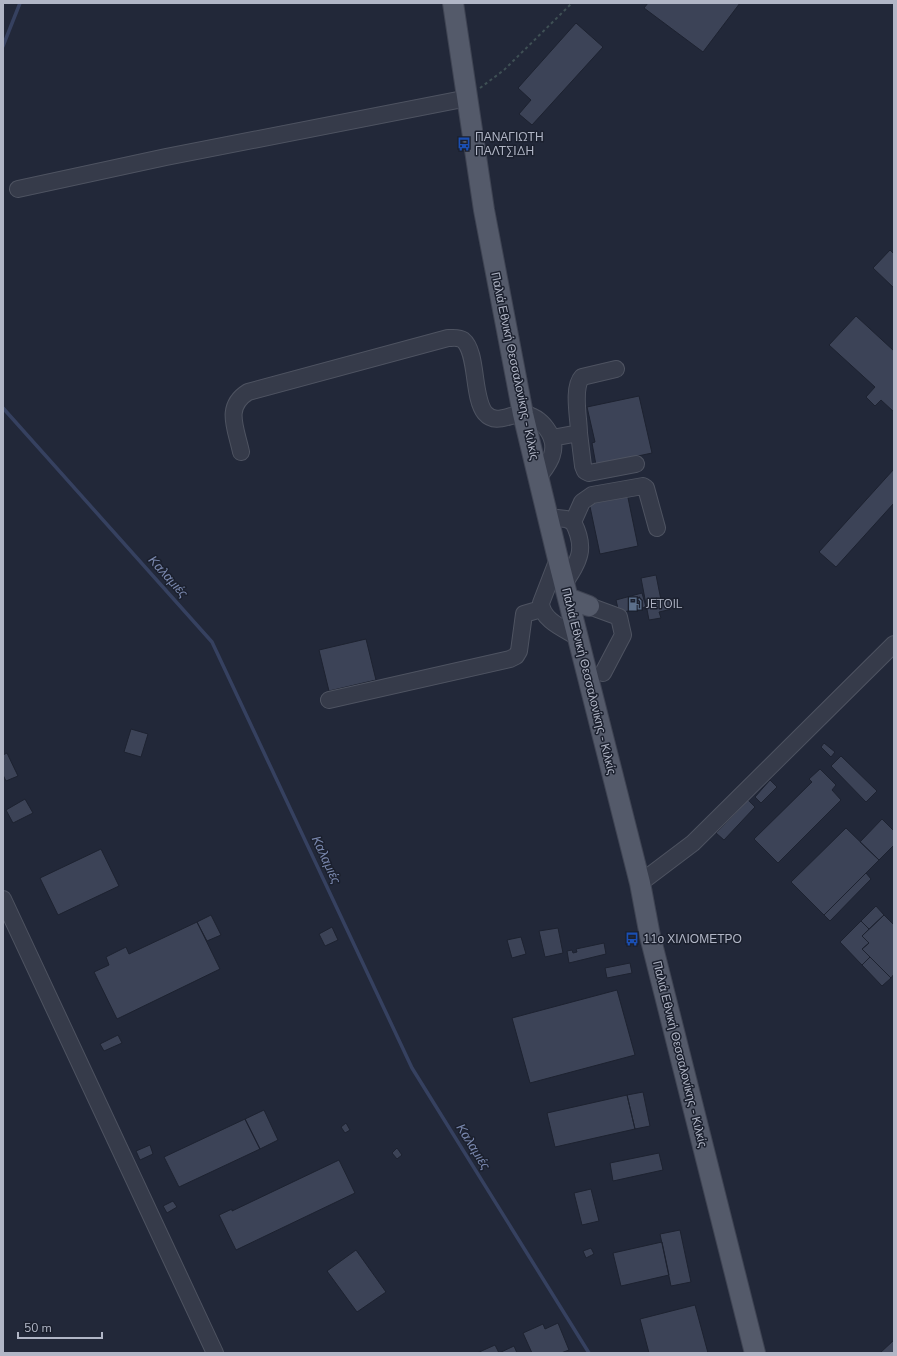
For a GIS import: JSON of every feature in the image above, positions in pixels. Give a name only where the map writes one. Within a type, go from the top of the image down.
[{"type":"main road","name":"Παλιά Εθνική Θεσσαλονίκης - Κιλκίς","points":[[453,3],[484,210],[523,414],[640,883],[650,936],[755,1353]]},
{"type":"main road","points":[[566,591],[588,606]]},
{"type":"main road","points":[[592,693],[603,673]]},
{"type":"street","points":[[18,189],[166,157],[468,98]]},
{"type":"street","points":[[241,452],[232,412],[239,398],[248,392],[448,338],[463,340],[467,346],[470,353],[480,404],[485,413],[491,418],[500,419],[523,414],[544,425],[549,430],[552,438],[552,455],[538,478]]},
{"type":"street","points":[[616,369],[582,377],[580,380],[577,390],[583,466],[585,471],[589,474],[636,464]]},
{"type":"street","points":[[552,438],[580,433]]},
{"type":"street","points":[[566,591],[578,562],[581,548],[573,522],[582,502],[592,495],[642,486],[646,488],[657,528]]},
{"type":"street","points":[[548,517],[566,519],[573,522]]},
{"type":"street","points":[[558,559],[541,603],[541,609],[550,620],[579,638]]},
{"type":"street","points":[[588,606],[619,617],[623,635],[603,673]]},
{"type":"street","points":[[329,700],[510,659],[516,656],[519,651],[524,614],[541,609]]},
{"type":"street","points":[[640,883],[693,843],[894,644]]},
{"type":"street","points":[[3,899],[215,1353]]},
{"type":"path","points":[[468,98],[504,70],[572,3]]},
{"type":"building","points":[[648,3],[740,3],[703,52],[644,8]]},
{"type":"building","points":[[576,23],[603,47],[532,125],[519,114],[531,100],[518,88]]},
{"type":"building","points":[[890,250],[894,254],[894,288],[873,268]]},
{"type":"building","points":[[856,316],[894,351],[894,412],[881,400],[875,406],[866,397],[875,387],[829,345]]},
{"type":"building","points":[[639,396],[652,453],[596,465],[592,443],[595,442],[587,407]]},
{"type":"building","points":[[894,469],[894,503],[836,567],[819,552]]},
{"type":"building","points":[[627,493],[638,546],[600,554],[589,502]]},
{"type":"building","points":[[656,575],[661,600],[670,599],[672,609],[659,612],[661,618],[649,620],[641,578]]},
{"type":"building","points":[[642,593],[646,607],[619,613],[616,600]]},
{"type":"building","points":[[366,639],[376,680],[329,691],[319,650]]},
{"type":"building","points":[[131,729],[148,734],[141,757],[124,752]]},
{"type":"building","points":[[824,743],[835,752],[831,757],[821,747]]},
{"type":"building","points":[[7,753],[18,776],[6,781],[3,775],[3,755]]},
{"type":"building","points":[[841,756],[877,791],[866,802],[831,766]]},
{"type":"building","points":[[820,769],[836,785],[832,790],[841,800],[778,863],[754,839],[812,782],[809,779]]},
{"type":"building","points":[[770,780],[777,787],[761,803],[755,797]]},
{"type":"building","points":[[25,799],[33,813],[13,823],[6,810]]},
{"type":"building","points":[[748,800],[755,807],[724,840],[716,833]]},
{"type":"building","points":[[882,819],[894,831],[894,845],[879,860],[860,842]]},
{"type":"building","points":[[846,828],[879,860],[824,915],[791,882]]},
{"type":"building","points":[[101,849],[119,886],[58,915],[40,878]]},
{"type":"building","points":[[866,873],[871,879],[830,921],[824,915]]},
{"type":"building","points":[[876,906],[884,915],[869,929],[861,921]]},
{"type":"building","points":[[211,915],[221,935],[207,941],[197,922]]},
{"type":"building","points":[[884,915],[894,925],[894,974],[891,978],[862,949],[869,943],[862,936]]},
{"type":"building","points":[[861,921],[869,929],[862,936],[869,943],[862,949],[870,957],[862,965],[840,942]]},
{"type":"building","points":[[197,922],[220,969],[117,1019],[94,972],[109,965],[106,957],[126,947],[129,954]]},
{"type":"building","points":[[332,927],[338,940],[325,946],[319,934]]},
{"type":"building","points":[[558,928],[563,953],[545,957],[539,931]]},
{"type":"building","points":[[521,937],[526,954],[512,958],[507,940]]},
{"type":"building","points":[[604,943],[606,954],[569,963],[567,951],[572,950],[573,953],[577,952],[576,949]]},
{"type":"building","points":[[870,957],[891,978],[882,986],[862,965]]},
{"type":"building","points":[[630,963],[632,973],[607,978],[605,968]]},
{"type":"building","points":[[617,990],[635,1055],[530,1083],[512,1018]]},
{"type":"building","points":[[118,1035],[122,1043],[104,1051],[100,1044]]},
{"type":"building","points":[[643,1092],[650,1126],[635,1129],[627,1095]]},
{"type":"building","points":[[627,1095],[635,1129],[555,1147],[547,1113]]},
{"type":"building","points":[[264,1110],[278,1140],[260,1149],[245,1119]]},
{"type":"building","points":[[245,1119],[260,1149],[179,1187],[164,1157]]},
{"type":"building","points":[[346,1123],[350,1130],[345,1133],[341,1127]]},
{"type":"building","points":[[150,1145],[153,1154],[140,1160],[136,1151]]},
{"type":"building","points":[[397,1148],[402,1155],[397,1159],[392,1153]]},
{"type":"building","points":[[659,1153],[663,1170],[613,1181],[610,1163]]},
{"type":"building","points":[[339,1160],[355,1193],[236,1250],[219,1215],[232,1209],[232,1211]]},
{"type":"building","points":[[591,1189],[599,1221],[582,1225],[574,1193]]},
{"type":"building","points":[[173,1201],[177,1207],[167,1213],[163,1206]]},
{"type":"building","points":[[680,1230],[691,1282],[671,1286],[660,1234]]},
{"type":"building","points":[[662,1242],[669,1275],[621,1286],[613,1253]]},
{"type":"building","points":[[591,1248],[594,1254],[586,1258],[583,1251]]},
{"type":"building","points":[[356,1250],[386,1292],[357,1312],[327,1271]]},
{"type":"building","points":[[695,1305],[708,1353],[649,1353],[640,1319]]},
{"type":"building","points":[[558,1323],[569,1350],[561,1353],[532,1353],[523,1333],[543,1324],[545,1329]]},
{"type":"building","points":[[894,1340],[894,1353],[880,1353]]},
{"type":"building","points":[[495,1345],[499,1353],[477,1353]]},
{"type":"building","points":[[514,1346],[517,1353],[499,1353]]},
{"type":"waterway","name":"Καλαμιές","points":[[3,46],[20,3]]},
{"type":"waterway","name":"Καλαμιές","points":[[3,408],[212,642],[412,1068],[589,1353]]},
{"type":"place","name":"ΠΑΝΑΓΙΩΤΗ ΠΑΛΤΣΙΔΗ","points":[[464,144]]},
{"type":"place","name":"JETOIL","points":[[635,604]]},
{"type":"place","name":"11ο ΧΙΛΙΟΜΕΤΡΟ","points":[[632,939]]}]
